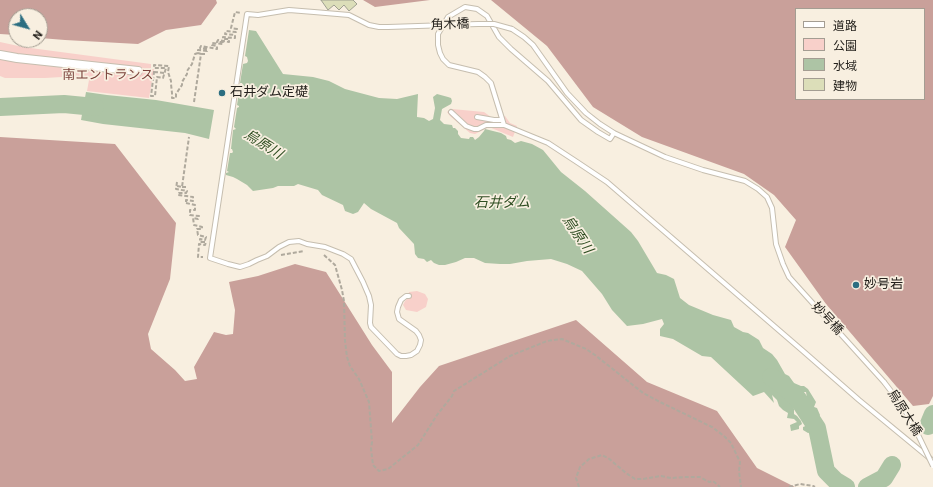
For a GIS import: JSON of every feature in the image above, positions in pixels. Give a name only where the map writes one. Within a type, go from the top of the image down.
[{"type":"street","points":[[0,55],[138,71]]},
{"type":"lane","points":[[504,126],[491,84],[485,77],[478,72],[449,65],[440,54],[438,34],[448,17],[465,7],[477,9],[487,16],[499,37],[548,81],[581,120],[610,139],[614,132]]},
{"type":"lane","name":"角木橋","points":[[247,14],[258,15],[289,10],[348,15],[369,25],[379,27],[494,24],[512,29],[533,45],[567,93],[586,113],[600,124],[614,132]]},
{"type":"lane","points":[[247,14],[210,258],[240,267],[268,256],[279,247],[289,242],[299,240],[307,244],[325,247],[348,256],[364,282],[370,296],[371,327],[394,351],[401,356],[411,355],[417,351],[421,340],[416,331],[399,319],[397,312],[401,300],[406,296],[409,296]]},
{"type":"lane","points":[[451,112],[466,126],[474,129],[478,129],[486,125],[504,126],[548,143],[607,182],[859,400],[933,461]]},
{"type":"lane","points":[[478,117],[502,120]]},
{"type":"lane","name":"妙号橋","points":[[614,132],[665,157],[703,170],[745,181],[767,197],[772,208],[776,244],[789,277],[884,382]]},
{"type":"lane","name":"烏原大橋","points":[[884,382],[910,418],[933,466]]},
{"type":"path","points":[[154,72],[152,96],[155,96],[157,78],[163,78],[166,68],[154,68],[154,65],[169,66],[168,72],[171,81],[172,98],[176,98],[176,94],[182,85],[182,82],[196,54],[198,53],[198,50],[207,52],[207,49],[200,48],[201,46],[217,49],[217,46],[212,45],[212,43],[223,44],[223,42],[218,42],[218,40],[229,42],[230,39],[223,37],[235,38],[235,35],[225,34],[226,31],[236,32],[237,29],[231,28],[235,12],[247,14]]},
{"type":"path","points":[[198,53],[207,54]]},
{"type":"path","points":[[194,102],[201,54]]},
{"type":"path","points":[[138,71],[165,73]]},
{"type":"path","points":[[182,187],[189,138]]},
{"type":"path","points":[[177,182],[176,189],[187,191],[186,193],[179,193],[178,195],[193,197],[193,201],[186,200],[186,203],[195,206],[195,210],[190,210],[190,215],[198,216],[198,219],[193,218],[194,225],[202,227],[202,229],[197,229],[198,235],[206,237],[206,240],[200,239],[200,242],[204,242]]},
{"type":"path","points":[[177,186],[187,187]]},
{"type":"path","points":[[198,255],[199,244],[204,245]]},
{"type":"path","points":[[268,256],[272,257],[308,251]]},
{"type":"path","points":[[319,253],[325,255],[335,265],[342,290],[347,357],[350,366],[359,379],[369,402],[373,465],[379,471],[388,469],[418,445],[454,391],[510,356],[547,341],[562,339],[586,349],[595,355],[643,393],[712,427],[724,436],[730,443],[740,462],[739,471],[741,487]]},
{"type":"path","points":[[579,487],[576,478],[580,467],[589,459],[602,454],[635,479],[661,476],[671,478],[700,478],[709,482],[713,481],[720,487]]},
{"type":"path","points":[[789,487],[800,484],[815,487]]},
{"type":"green space","name":"南エントランス","points":[[0,42],[8,44],[8,48],[31,48],[151,64],[151,69],[154,69],[149,98],[87,91],[89,80],[76,77],[5,78],[0,76]]},
{"type":"green space","points":[[452,109],[484,112],[491,117],[496,118],[505,116],[510,123],[517,126],[513,137],[489,127],[475,134],[470,133],[447,112]]},
{"type":"green space","points":[[417,291],[425,294],[428,299],[426,307],[417,312],[406,310],[403,305],[408,298],[409,292]]},
{"type":"shaded area","points":[[0,0],[216,0],[217,3],[201,25],[166,30],[138,44],[48,39],[48,8],[8,8],[8,34],[0,34]]},
{"type":"shaded area","points":[[363,0],[430,0],[375,7]]},
{"type":"shaded area","points":[[491,0],[933,0],[933,396],[929,404],[913,406],[826,304],[785,247],[796,220],[774,195],[744,174],[642,137],[593,107],[547,46]]},
{"type":"shaded area","points":[[0,137],[115,144],[176,223],[170,279],[148,334],[151,349],[185,381],[197,379],[194,367],[214,332],[226,335],[233,334],[235,310],[229,282],[258,276],[295,264],[326,272],[372,345],[392,372],[392,423],[420,387],[439,366],[576,320],[647,382],[717,411],[757,468],[795,487],[0,487]]},
{"type":"water","name":"石井ダム","points":[[249,30],[256,31],[283,74],[313,77],[329,81],[345,89],[379,98],[397,99],[418,94],[417,117],[424,118],[429,121],[433,119],[435,108],[433,97],[437,94],[448,97],[451,98],[451,104],[442,109],[440,120],[444,124],[452,125],[453,128],[458,131],[461,138],[469,139],[470,137],[473,137],[475,140],[485,129],[501,133],[506,136],[507,139],[515,143],[521,141],[532,144],[543,150],[561,172],[631,232],[657,273],[674,279],[680,298],[689,305],[713,315],[731,320],[734,327],[759,340],[763,348],[772,354],[785,374],[789,376],[794,383],[808,389],[816,402],[814,407],[817,408],[820,415],[818,419],[820,422],[818,422],[818,424],[820,425],[813,425],[813,432],[808,433],[803,430],[803,427],[808,425],[808,423],[804,421],[804,418],[807,417],[814,419],[812,415],[813,408],[808,404],[806,392],[804,392],[807,409],[806,412],[793,402],[796,391],[786,392],[793,405],[794,414],[802,424],[799,426],[799,429],[791,431],[790,425],[797,422],[794,419],[787,418],[788,413],[779,406],[777,400],[772,395],[774,403],[764,392],[753,396],[711,357],[702,356],[673,339],[660,336],[660,329],[664,324],[662,319],[627,326],[612,310],[602,294],[582,271],[567,264],[551,259],[510,264],[485,263],[474,258],[465,258],[445,265],[439,265],[431,260],[427,262],[424,259],[418,258],[415,254],[414,244],[399,228],[397,223],[371,209],[364,203],[358,212],[353,214],[345,211],[343,205],[322,195],[318,190],[298,184],[294,186],[278,186],[253,191],[237,179],[226,175],[226,173],[229,172],[227,171],[230,153],[233,152],[231,149],[233,130],[236,129],[234,127],[237,108],[239,107],[237,105],[240,86],[243,85],[240,83],[243,64],[247,63],[248,61],[247,57],[245,56]]},
{"type":"water","points":[[86,92],[156,100],[214,110],[209,139],[185,133],[103,124],[81,120]]},
{"type":"building","points":[[321,0],[353,0],[357,4],[349,11],[344,5],[339,10],[334,5],[328,10]]},
{"type":"waterway","name":"烏原川","points":[[0,107],[64,104],[95,107]]},
{"type":"waterway","name":"烏原川","points":[[771,377],[798,399],[817,428],[826,471],[836,481],[846,487]]},
{"type":"waterway","name":"烏原川","points":[[928,426],[933,414]]},
{"type":"waterway","name":"烏原川","points":[[867,487],[884,478],[892,465]]},
{"type":"place","name":"石井ダム定礎","points":[[222,93]]},
{"type":"place","name":"妙号岩","points":[[856,285]]}]
